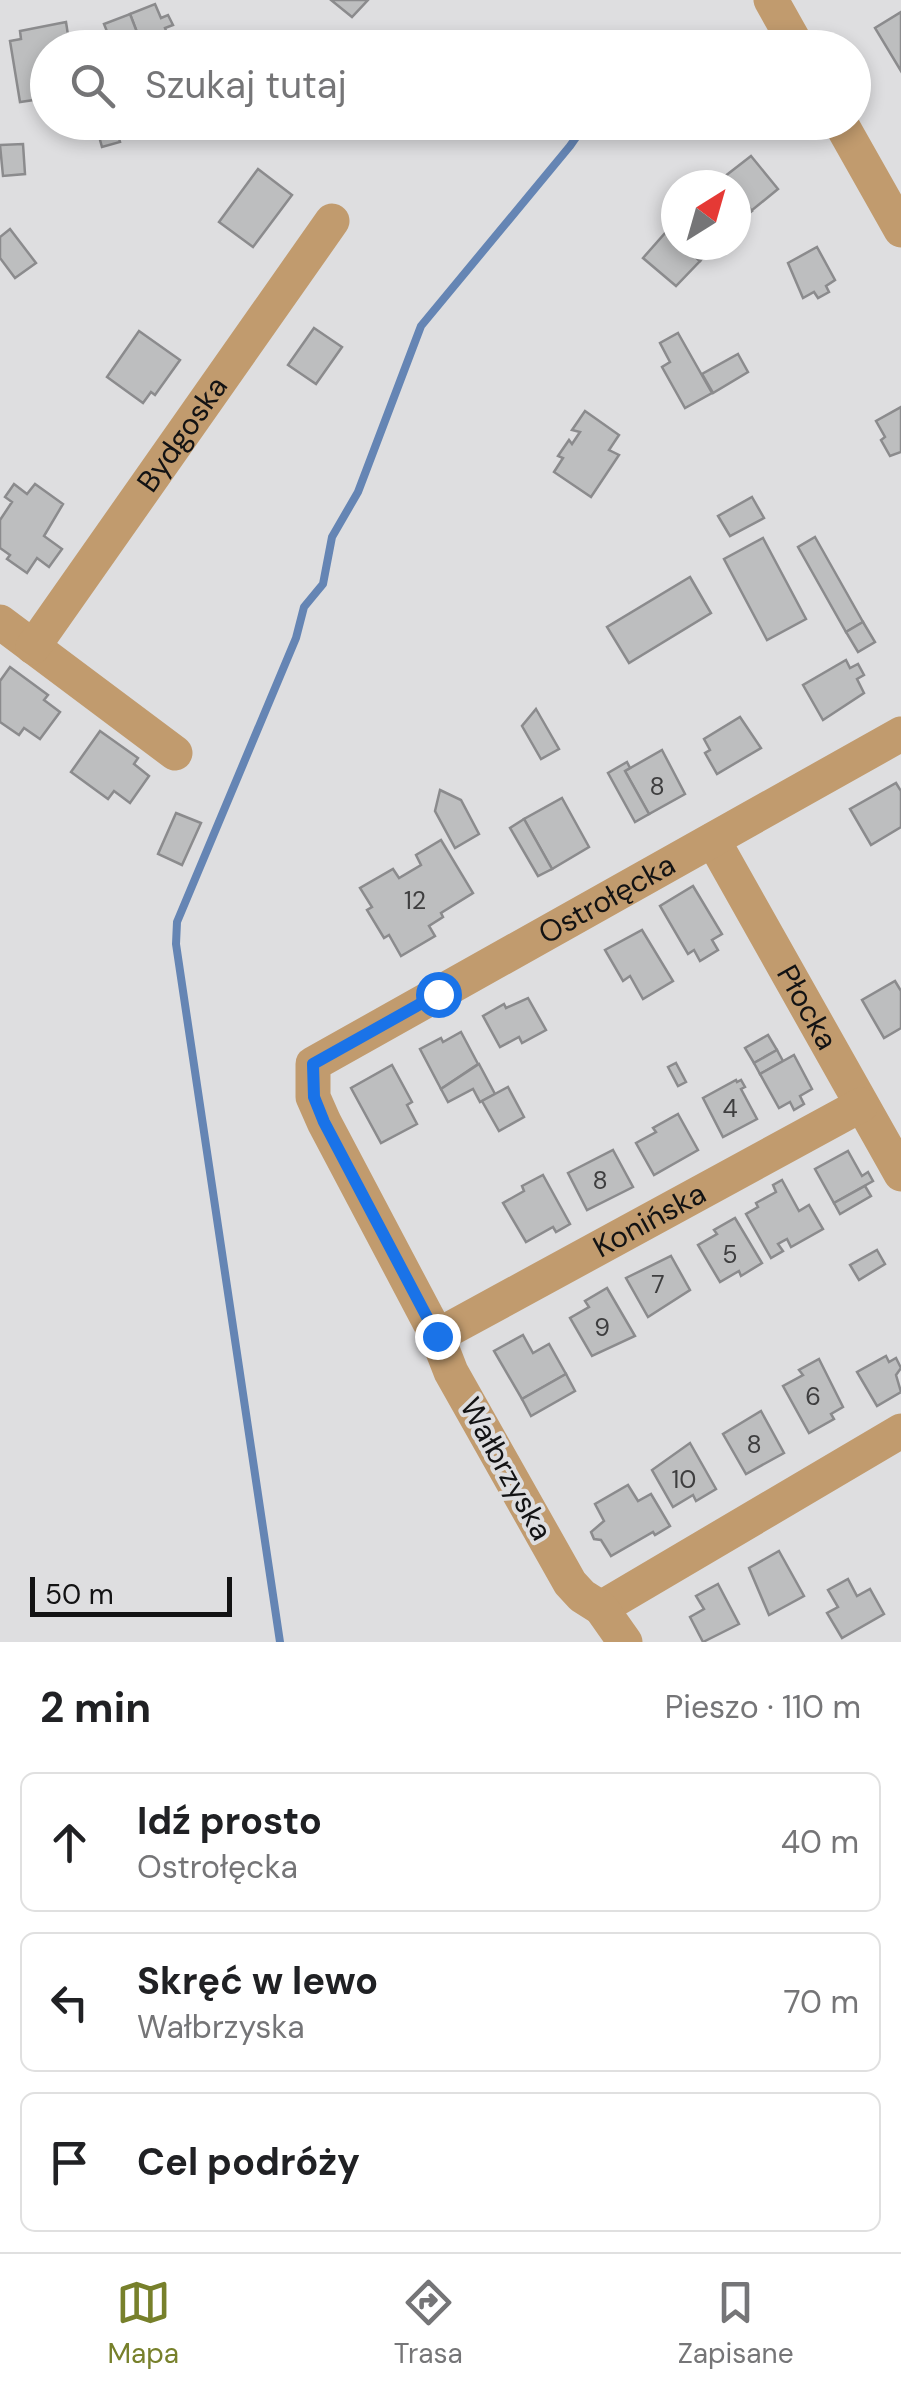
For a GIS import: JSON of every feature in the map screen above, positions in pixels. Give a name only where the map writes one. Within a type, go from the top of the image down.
[{"type":"street","points":[[771,0],[788,30]]},
{"type":"street","points":[[850,140],[901,230]]},
{"type":"street","name":"Bydgoska","points":[[33,647],[332,221]]},
{"type":"street","points":[[0,622],[174,753]]},
{"type":"street","name":"Ostrołęcka","points":[[313,1064],[901,734]]},
{"type":"street","name":"Płocka","points":[[713,840],[901,1174]]},
{"type":"street","name":"Wałbrzyska","points":[[313,1064],[314,1097],[324,1122],[437,1336],[451,1372],[570,1583],[601,1608],[626,1642]]},
{"type":"street","name":"Konińska","points":[[437,1336],[861,1105]]},
{"type":"street","points":[[601,1608],[901,1431]]},
{"type":"building","points":[[331,0],[368,0],[352,17]]},
{"type":"building","points":[[155,4],[161,18],[168,15],[173,25],[166,30],[136,30],[130,14]]},
{"type":"building","points":[[901,12],[901,71],[875,28]]},
{"type":"building","points":[[130,14],[136,30],[106,30],[104,24]]},
{"type":"building","points":[[66,22],[67,30],[30,30],[30,101],[20,102],[10,41],[21,39],[20,31]]},
{"type":"building","points":[[100,140],[119,140],[120,142],[102,147]]},
{"type":"building","points":[[23,144],[25,174],[3,176],[0,145]]},
{"type":"building","points":[[751,156],[778,189],[751,211],[751,170],[733,170]]},
{"type":"building","points":[[258,169],[292,195],[253,247],[219,222]]},
{"type":"building","points":[[10,229],[36,263],[15,278],[0,258],[0,237]]},
{"type":"building","points":[[661,238],[661,260],[700,261],[676,286],[643,258]]},
{"type":"building","points":[[817,247],[835,280],[826,286],[829,292],[818,298],[814,292],[803,298],[788,263]]},
{"type":"building","points":[[314,328],[342,347],[316,384],[288,365]]},
{"type":"building","points":[[139,331],[180,360],[155,395],[151,392],[143,403],[107,377]]},
{"type":"building","points":[[678,333],[712,393],[685,408],[662,367],[670,362],[660,343]]},
{"type":"building","points":[[738,354],[748,372],[713,393],[702,374]]},
{"type":"building","points":[[901,407],[901,452],[890,456],[876,421]]},
{"type":"building","points":[[585,411],[619,435],[609,450],[619,455],[591,497],[554,472],[563,458],[558,456],[580,432],[572,430]]},
{"type":"building","points":[[14,484],[27,494],[35,484],[63,504],[44,536],[62,549],[49,567],[37,558],[27,573],[7,559],[10,555],[0,548],[0,520],[12,502],[5,497]]},
{"type":"building","points":[[752,497],[764,518],[730,536],[718,516]]},
{"type":"building","points":[[815,537],[863,622],[846,632],[798,547]]},
{"type":"building","points":[[763,538],[806,619],[767,640],[724,559]]},
{"type":"building","points":[[690,577],[711,613],[629,663],[607,627]]},
{"type":"building","points":[[863,622],[875,642],[858,652],[846,632]]},
{"type":"building","points":[[846,660],[850,668],[858,664],[864,675],[857,679],[864,693],[823,720],[803,685]]},
{"type":"building","points":[[10,667],[48,695],[44,700],[60,712],[40,739],[24,728],[19,735],[0,722],[0,681]]},
{"type":"building","points":[[536,709],[559,749],[541,759],[522,726]]},
{"type":"building","points":[[740,717],[761,748],[717,774],[705,753],[710,750],[704,739]]},
{"type":"building","points":[[100,731],[138,758],[134,764],[149,776],[130,803],[114,791],[108,799],[71,772]]},
{"type":"building","points":[[662,750],[685,794],[649,814],[625,771]]},
{"type":"building","points":[[627,762],[630,768],[625,771],[649,814],[635,822],[608,773]]},
{"type":"building","points":[[896,783],[901,791],[901,827],[871,845],[850,809]]},
{"type":"building","points":[[440,790],[461,800],[479,834],[455,848],[435,811]]},
{"type":"building","points":[[562,798],[589,847],[552,869],[524,819]]},
{"type":"building","points":[[176,813],[201,823],[182,865],[158,854]]},
{"type":"building","points":[[524,819],[552,869],[538,876],[510,828]]},
{"type":"building","points":[[441,840],[473,893],[441,913],[443,917],[429,926],[435,936],[401,956],[367,910],[372,907],[360,888],[393,869],[399,878],[421,865],[416,855]]},
{"type":"building","points":[[693,886],[722,934],[712,940],[718,950],[700,961],[694,950],[688,954],[660,906]]},
{"type":"building","points":[[642,930],[673,981],[643,999],[630,976],[623,981],[605,950]]},
{"type":"building","points":[[895,981],[901,991],[901,1028],[884,1038],[862,1000]]},
{"type":"building","points":[[528,998],[546,1030],[522,1043],[519,1037],[500,1047],[483,1016],[504,1004],[506,1008]]},
{"type":"building","points":[[461,1032],[478,1064],[441,1089],[420,1049]]},
{"type":"building","points":[[768,1035],[777,1050],[754,1063],[745,1048]]},
{"type":"building","points":[[777,1050],[783,1061],[760,1074],[754,1063]]},
{"type":"building","points":[[794,1055],[812,1089],[800,1096],[804,1104],[794,1110],[790,1102],[779,1108],[760,1074]]},
{"type":"building","points":[[676,1063],[686,1082],[678,1086],[668,1067]]},
{"type":"building","points":[[479,1064],[495,1094],[480,1102],[473,1089],[448,1102],[441,1089]]},
{"type":"building","points":[[392,1065],[412,1102],[407,1105],[417,1124],[381,1143],[351,1088]]},
{"type":"building","points":[[741,1080],[745,1087],[741,1089],[757,1119],[723,1137],[703,1098]]},
{"type":"building","points":[[508,1087],[524,1117],[499,1131],[482,1101]]},
{"type":"building","points":[[678,1114],[698,1150],[654,1175],[636,1143]]},
{"type":"building","points":[[613,1150],[633,1187],[587,1210],[568,1173]]},
{"type":"building","points":[[848,1151],[862,1176],[868,1172],[873,1181],[834,1203],[815,1169]]},
{"type":"building","points":[[543,1175],[570,1224],[556,1232],[553,1227],[526,1242],[503,1203],[524,1191],[522,1186]]},
{"type":"building","points":[[782,1180],[799,1211],[809,1205],[823,1229],[791,1247],[787,1239],[778,1244],[783,1251],[771,1258],[746,1214],[776,1192],[773,1185]]},
{"type":"building","points":[[865,1186],[871,1196],[840,1214],[834,1203]]},
{"type":"building","points":[[735,1218],[762,1263],[741,1276],[739,1271],[720,1282],[698,1245]]},
{"type":"building","points":[[877,1250],[885,1264],[859,1280],[850,1265]]},
{"type":"building","points":[[671,1256],[690,1290],[648,1317],[626,1278]]},
{"type":"building","points":[[607,1288],[635,1336],[592,1356],[570,1318],[589,1307],[585,1301]]},
{"type":"building","points":[[523,1335],[533,1353],[549,1344],[566,1374],[522,1399],[494,1351]]},
{"type":"building","points":[[886,1356],[889,1362],[896,1358],[901,1368],[896,1375],[901,1392],[877,1406],[857,1372]]},
{"type":"building","points":[[819,1359],[843,1407],[831,1414],[834,1419],[809,1433],[783,1386],[803,1375],[799,1370]]},
{"type":"building","points":[[566,1374],[575,1391],[531,1416],[522,1399]]},
{"type":"building","points":[[761,1411],[784,1453],[746,1474],[723,1434]]},
{"type":"building","points":[[690,1443],[716,1489],[696,1501],[693,1495],[673,1507],[652,1470]]},
{"type":"building","points":[[628,1485],[638,1501],[651,1494],[670,1526],[611,1556],[591,1532],[604,1521],[595,1504]]},
{"type":"building","points":[[779,1551],[804,1596],[769,1615],[749,1568]]},
{"type":"building","points":[[848,1579],[857,1596],[870,1589],[884,1614],[842,1638],[827,1613],[838,1607],[828,1590]]},
{"type":"building","points":[[718,1584],[739,1624],[703,1642],[690,1617],[704,1609],[696,1596]]},
{"type":"waterway","points":[[280,1642],[176,944],[177,922],[296,638],[304,607],[323,584],[332,537],[358,492],[421,326],[574,140]]},
{"type":"route","points":[[437,1336],[324,1122],[314,1097],[313,1064],[438,994]]}]
